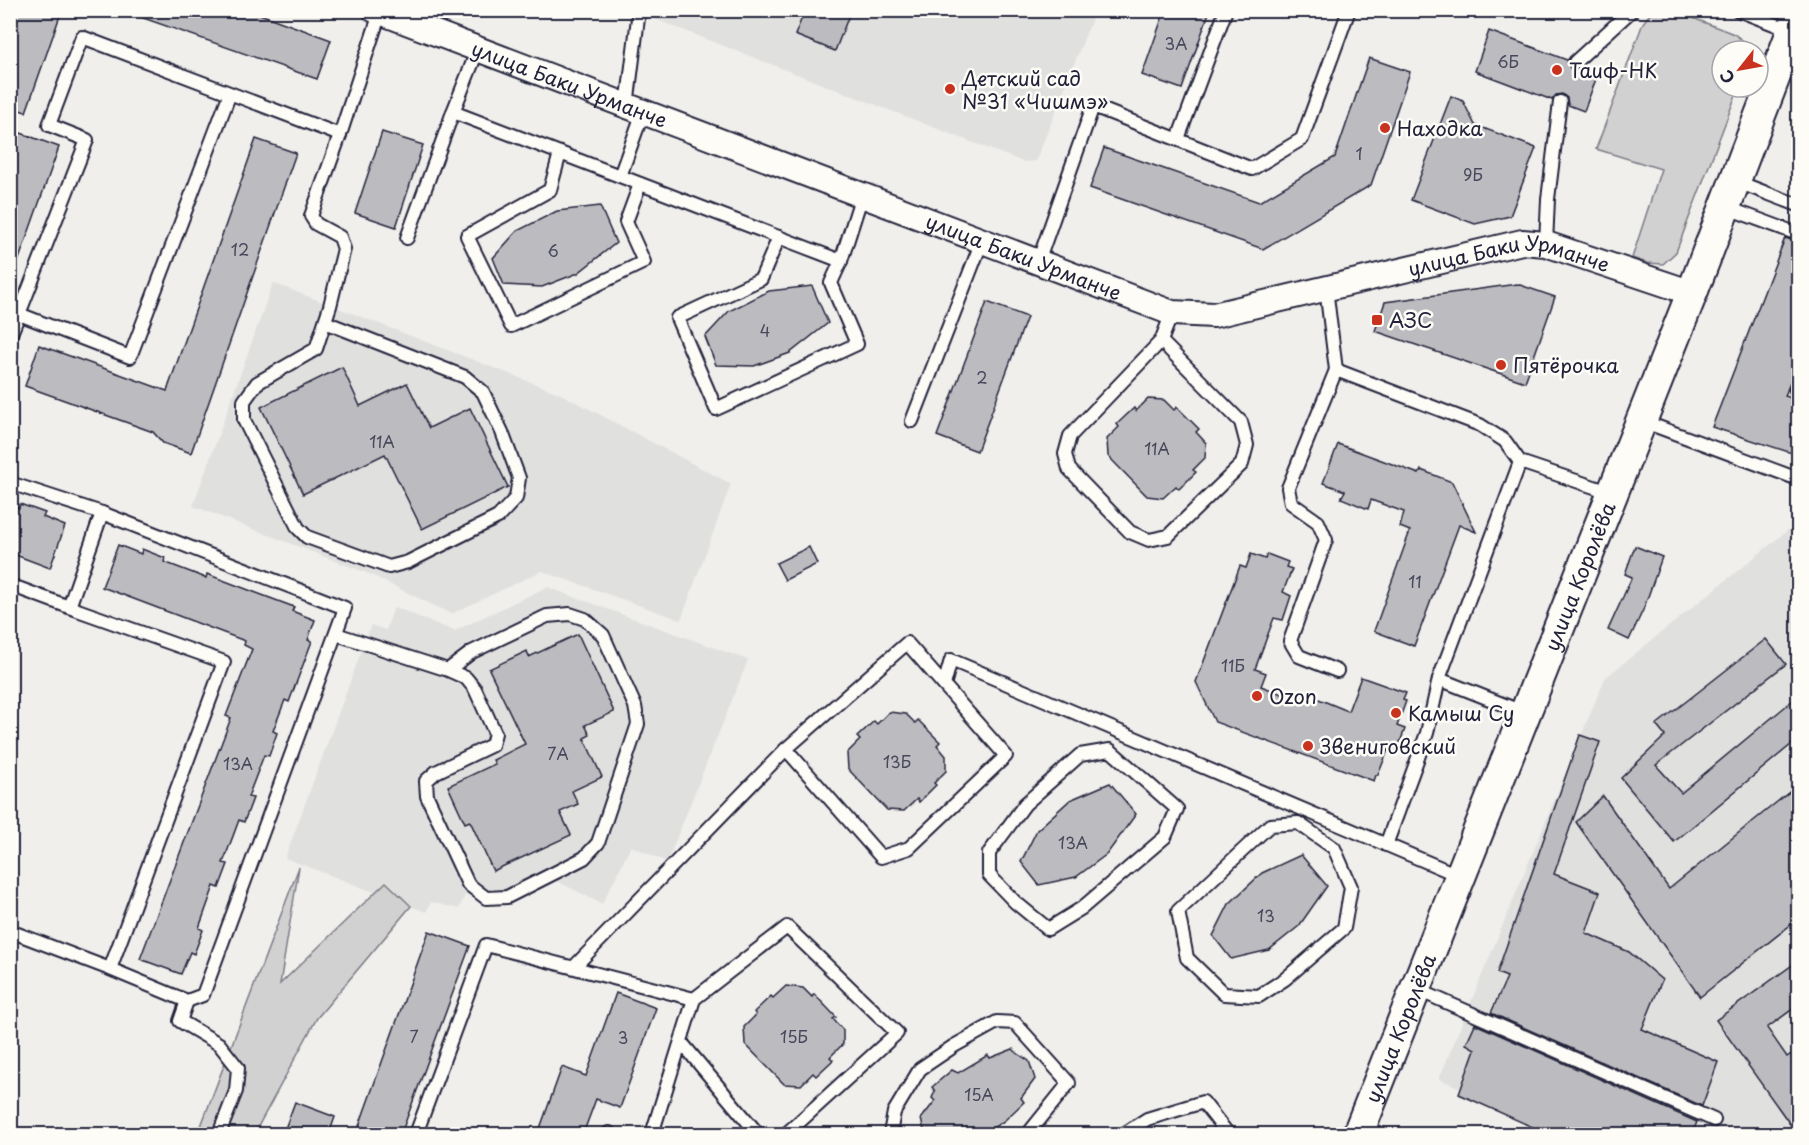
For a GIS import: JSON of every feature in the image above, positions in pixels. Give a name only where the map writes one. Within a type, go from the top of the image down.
[{"type":"street","name":"улица Баки Урманче","points":[[379,11],[1172,313],[1214,315],[1522,242],[1546,244],[1692,293]]},
{"type":"street","name":"улица Королёва","points":[[1358,1134],[1692,293],[1796,24]]},
{"type":"lane","points":[[620,176],[635,109],[639,10]]},
{"type":"lane","points":[[1178,140],[1226,10]]},
{"type":"lane","points":[[1038,262],[1093,105],[1252,169],[1302,139],[1349,10]]},
{"type":"lane","points":[[1575,63],[1632,10]]},
{"type":"lane","points":[[1738,10],[1796,24]]},
{"type":"lane","points":[[325,322],[465,377],[483,392],[502,432],[519,478],[516,498],[498,517],[408,562],[389,567],[307,537],[298,528],[244,420],[244,401],[257,382],[316,349],[325,322],[344,249],[340,237],[316,224],[311,216],[340,135],[379,11]]},
{"type":"lane","points":[[10,336],[87,140],[49,125],[82,37],[340,135]]},
{"type":"lane","points":[[407,238],[478,50]]},
{"type":"lane","points":[[19,314],[130,357],[230,93]]},
{"type":"lane","points":[[1546,244],[1548,199],[1560,102]]},
{"type":"lane","points":[[453,112],[841,261]]},
{"type":"lane","points":[[560,153],[550,190],[467,236],[511,326],[644,262],[626,222],[640,184]]},
{"type":"lane","points":[[1730,194],[1798,205]]},
{"type":"lane","points":[[1730,194],[1798,234]]},
{"type":"lane","points":[[779,237],[760,279],[677,318],[716,409],[857,344],[831,283],[841,261],[862,195]]},
{"type":"lane","points":[[912,421],[982,241]]},
{"type":"lane","points":[[1326,288],[1336,370],[1288,488],[1291,502],[1318,522],[1326,540],[1290,641],[1299,656],[1337,671]]},
{"type":"lane","points":[[1161,341],[1241,422],[1247,445],[1242,464],[1168,536],[1149,540],[1130,532],[1069,469],[1065,454],[1070,436],[1161,341],[1172,313]]},
{"type":"lane","points":[[1336,370],[1480,425],[1505,441],[1520,462],[1611,493]]},
{"type":"lane","points":[[1798,384],[1796,390],[1798,391]]},
{"type":"lane","points":[[1640,421],[1798,479]]},
{"type":"lane","points":[[1386,845],[1427,734],[1438,679],[1520,462]]},
{"type":"lane","points":[[10,483],[102,513],[345,608],[203,995],[187,1001],[110,969],[10,932]]},
{"type":"lane","points":[[69,607],[102,513]]},
{"type":"lane","points":[[10,585],[224,662],[110,969]]},
{"type":"lane","points":[[336,634],[448,670],[466,678],[475,688],[495,733],[492,745],[436,772],[426,781],[427,796],[468,884],[486,898],[507,897],[584,858],[598,843],[638,724],[635,706],[603,635],[585,619],[570,614],[548,616],[472,652],[448,670]]},
{"type":"lane","points":[[574,967],[786,749],[907,643],[1006,756],[909,848],[881,857],[786,749]]},
{"type":"lane","points":[[944,685],[951,660],[1460,876]]},
{"type":"lane","points":[[1438,679],[1525,713]]},
{"type":"lane","points":[[1110,750],[1120,731]]},
{"type":"lane","points":[[1110,750],[1177,809],[1165,837],[1082,909],[1048,929],[1015,902],[989,875],[989,853],[1025,804],[1080,755],[1110,750]]},
{"type":"lane","points":[[1298,823],[1334,848],[1351,887],[1344,928],[1285,979],[1259,996],[1224,994],[1188,958],[1178,911],[1270,825],[1298,823],[1309,812]]},
{"type":"lane","points":[[652,1134],[694,999],[787,927],[897,1033],[786,1134]]},
{"type":"lane","points":[[416,1134],[486,945],[694,999]]},
{"type":"lane","points":[[1416,988],[1714,1120]]},
{"type":"lane","points":[[187,1001],[180,1022],[219,1044],[238,1068],[236,1090],[219,1134]]},
{"type":"lane","points":[[890,1134],[894,1112],[920,1069],[954,1046],[997,1022],[1015,1023],[1069,1083],[1028,1134]]},
{"type":"lane","points":[[681,1042],[758,1134]]},
{"type":"lane","points":[[1124,1134],[1147,1119],[1203,1102],[1228,1134]]},
{"type":"shaded area","name":"Детский сад №31 «Чишмэ»","points":[[655,10],[1095,11],[1036,161],[1023,162],[652,18]]},
{"type":"shaded area","points":[[1652,11],[1675,11],[1734,34],[1741,39],[1710,39],[1710,99],[1734,99],[1676,252],[1663,264],[1647,263],[1632,258],[1661,169],[1596,149],[1643,23]]},
{"type":"shaded area","points":[[273,283],[559,393],[731,484],[681,620],[542,571],[451,614],[369,574],[193,506]]},
{"type":"shaded area","points":[[1798,522],[1798,1134],[1569,1134],[1439,1079],[1605,678]]},
{"type":"shaded area","points":[[547,587],[748,660],[667,862],[631,846],[602,904],[551,878],[506,903],[465,895],[459,909],[431,902],[426,912],[285,858],[371,625],[386,630],[394,607],[454,631]]},
{"type":"shaded area","points":[[299,867],[280,984],[386,882],[411,906],[317,1018],[254,1134],[198,1134]]},
{"type":"building","points":[[15,10],[62,10],[26,112],[10,107],[10,23]]},
{"type":"building","points":[[129,10],[249,10],[331,40],[317,79],[129,13]]},
{"type":"building","points":[[805,10],[851,10],[835,51],[795,35]]},
{"type":"building","points":[[1165,10],[1210,10],[1182,89],[1142,75]]},
{"type":"building","points":[[1489,31],[1567,60],[1572,70],[1583,66],[1599,71],[1584,111],[1568,105],[1567,98],[1562,94],[1556,95],[1552,100],[1475,71]]},
{"type":"building","points":[[1369,58],[1410,72],[1371,185],[1263,249],[1090,188],[1104,148],[1259,202],[1335,157]]},
{"type":"building","points":[[1451,96],[1463,101],[1475,125],[1536,148],[1510,216],[1475,224],[1411,200]]},
{"type":"building","points":[[18,132],[59,147],[13,276],[10,275],[10,154]]},
{"type":"building","points":[[382,132],[423,145],[396,227],[355,213]]},
{"type":"building","points":[[256,139],[296,153],[191,453],[163,443],[153,432],[25,386],[39,345],[167,391]]},
{"type":"building","points":[[600,206],[616,243],[578,273],[542,287],[504,285],[493,258],[517,231],[557,211]]},
{"type":"building","points":[[1785,238],[1798,242],[1798,360],[1785,396],[1798,400],[1798,455],[1712,427]]},
{"type":"building","points":[[1517,284],[1555,297],[1525,382],[1375,331],[1385,302]]},
{"type":"building","points":[[812,286],[828,323],[790,353],[754,366],[716,365],[705,337],[729,311],[769,291]]},
{"type":"building","points":[[987,302],[1027,317],[977,451],[937,436]]},
{"type":"building","points":[[342,367],[360,406],[407,383],[429,428],[470,408],[508,487],[422,529],[385,454],[303,494],[261,407]]},
{"type":"building","points":[[1148,399],[1164,400],[1174,410],[1177,407],[1199,429],[1196,432],[1206,443],[1205,458],[1193,470],[1196,472],[1179,489],[1176,486],[1163,498],[1147,496],[1108,456],[1107,439],[1119,427],[1117,424],[1134,408],[1136,411]]},
{"type":"building","points":[[1338,444],[1419,474],[1421,470],[1452,482],[1476,532],[1459,525],[1414,646],[1374,631],[1410,531],[1400,527],[1404,512],[1371,500],[1368,509],[1341,498],[1345,491],[1323,483]]},
{"type":"building","points":[[20,504],[45,513],[43,517],[65,526],[50,568],[10,553],[10,505],[19,508]]},
{"type":"building","points":[[118,545],[141,554],[142,549],[165,558],[164,562],[206,578],[207,574],[294,607],[292,611],[315,620],[308,640],[312,641],[289,702],[285,700],[273,731],[277,733],[269,756],[264,755],[248,797],[253,798],[244,822],[239,820],[223,863],[228,864],[219,888],[214,886],[199,928],[203,930],[194,954],[190,952],[181,974],[140,959],[231,718],[226,716],[252,649],[244,645],[245,641],[102,587]]},
{"type":"building","points":[[1635,546],[1662,557],[1644,608],[1629,640],[1608,630],[1632,577],[1625,574]]},
{"type":"building","points":[[809,547],[817,564],[785,580],[776,563]]},
{"type":"building","points":[[1251,554],[1265,559],[1267,554],[1288,562],[1286,567],[1292,569],[1283,592],[1291,596],[1283,620],[1274,618],[1255,669],[1266,673],[1261,686],[1295,699],[1299,691],[1348,711],[1361,677],[1406,693],[1403,700],[1406,701],[1397,726],[1405,729],[1396,753],[1388,750],[1374,781],[1215,722],[1196,682],[1240,566],[1246,568]]},
{"type":"building","points":[[578,634],[614,712],[585,725],[590,735],[584,738],[602,777],[572,791],[578,804],[560,812],[571,835],[493,871],[470,821],[465,823],[448,786],[495,764],[493,760],[525,744],[489,669],[527,651],[529,657]]},
{"type":"building","points":[[1766,639],[1786,664],[1656,765],[1681,793],[1798,696],[1798,739],[1674,842],[1621,778],[1665,736],[1656,725]]},
{"type":"building","points":[[889,712],[906,714],[915,723],[918,720],[940,742],[937,745],[946,756],[946,771],[934,783],[936,785],[919,802],[917,799],[904,811],[887,810],[848,769],[847,753],[860,740],[857,737],[874,721],[877,724]]},
{"type":"building","points":[[1580,735],[1600,742],[1554,874],[1600,892],[1586,933],[1629,952],[1662,980],[1642,1029],[1718,1062],[1702,1106],[1491,1013],[1507,977],[1497,973]]},
{"type":"building","points":[[1110,783],[1136,814],[1107,854],[1076,877],[1039,885],[1021,862],[1037,830],[1070,800]]},
{"type":"building","points":[[1798,785],[1798,919],[1700,997],[1576,822],[1603,796],[1669,889]]},
{"type":"building","points":[[1301,855],[1327,886],[1299,926],[1269,950],[1231,959],[1213,936],[1229,904],[1262,873]]},
{"type":"building","points":[[429,931],[470,946],[401,1134],[383,1134],[359,1126]]},
{"type":"building","points":[[1798,961],[1798,1005],[1767,1028],[1787,1057],[1798,1049],[1797,1134],[1716,1020]]},
{"type":"building","points":[[786,986],[803,988],[812,997],[814,994],[836,1017],[833,1019],[843,1030],[843,1044],[830,1057],[833,1060],[816,1076],[813,1073],[801,1085],[784,1084],[745,1044],[744,1027],[756,1015],[754,1012]]},
{"type":"building","points":[[616,993],[656,1008],[620,1108],[596,1099],[583,1134],[538,1134],[562,1067],[586,1076]]},
{"type":"building","points":[[1475,1024],[1697,1122],[1692,1134],[1548,1134],[1459,1094],[1475,1049],[1466,1044]]},
{"type":"building","points":[[1013,1049],[1029,1061],[1035,1079],[1021,1098],[1024,1102],[1004,1121],[983,1134],[925,1134],[921,1119],[935,1101],[932,1098],[935,1091],[932,1087],[952,1070],[958,1073],[988,1055],[990,1058]]},
{"type":"building","points":[[295,1102],[335,1117],[329,1134],[283,1134]]},
{"type":"place","name":"Таиф-НК","points":[[1557,70]]},
{"type":"place","name":"Детский сад №31 «Чишмэ»","points":[[950,89]]},
{"type":"place","name":"Находка","points":[[1385,128]]},
{"type":"place","name":"АЗС","points":[[1377,320]]},
{"type":"place","name":"Пятёрочка","points":[[1501,365]]},
{"type":"place","name":"Ozon","points":[[1257,696]]},
{"type":"place","name":"Камыш Су","points":[[1396,713]]},
{"type":"place","name":"Звениговский","points":[[1308,746]]}]
